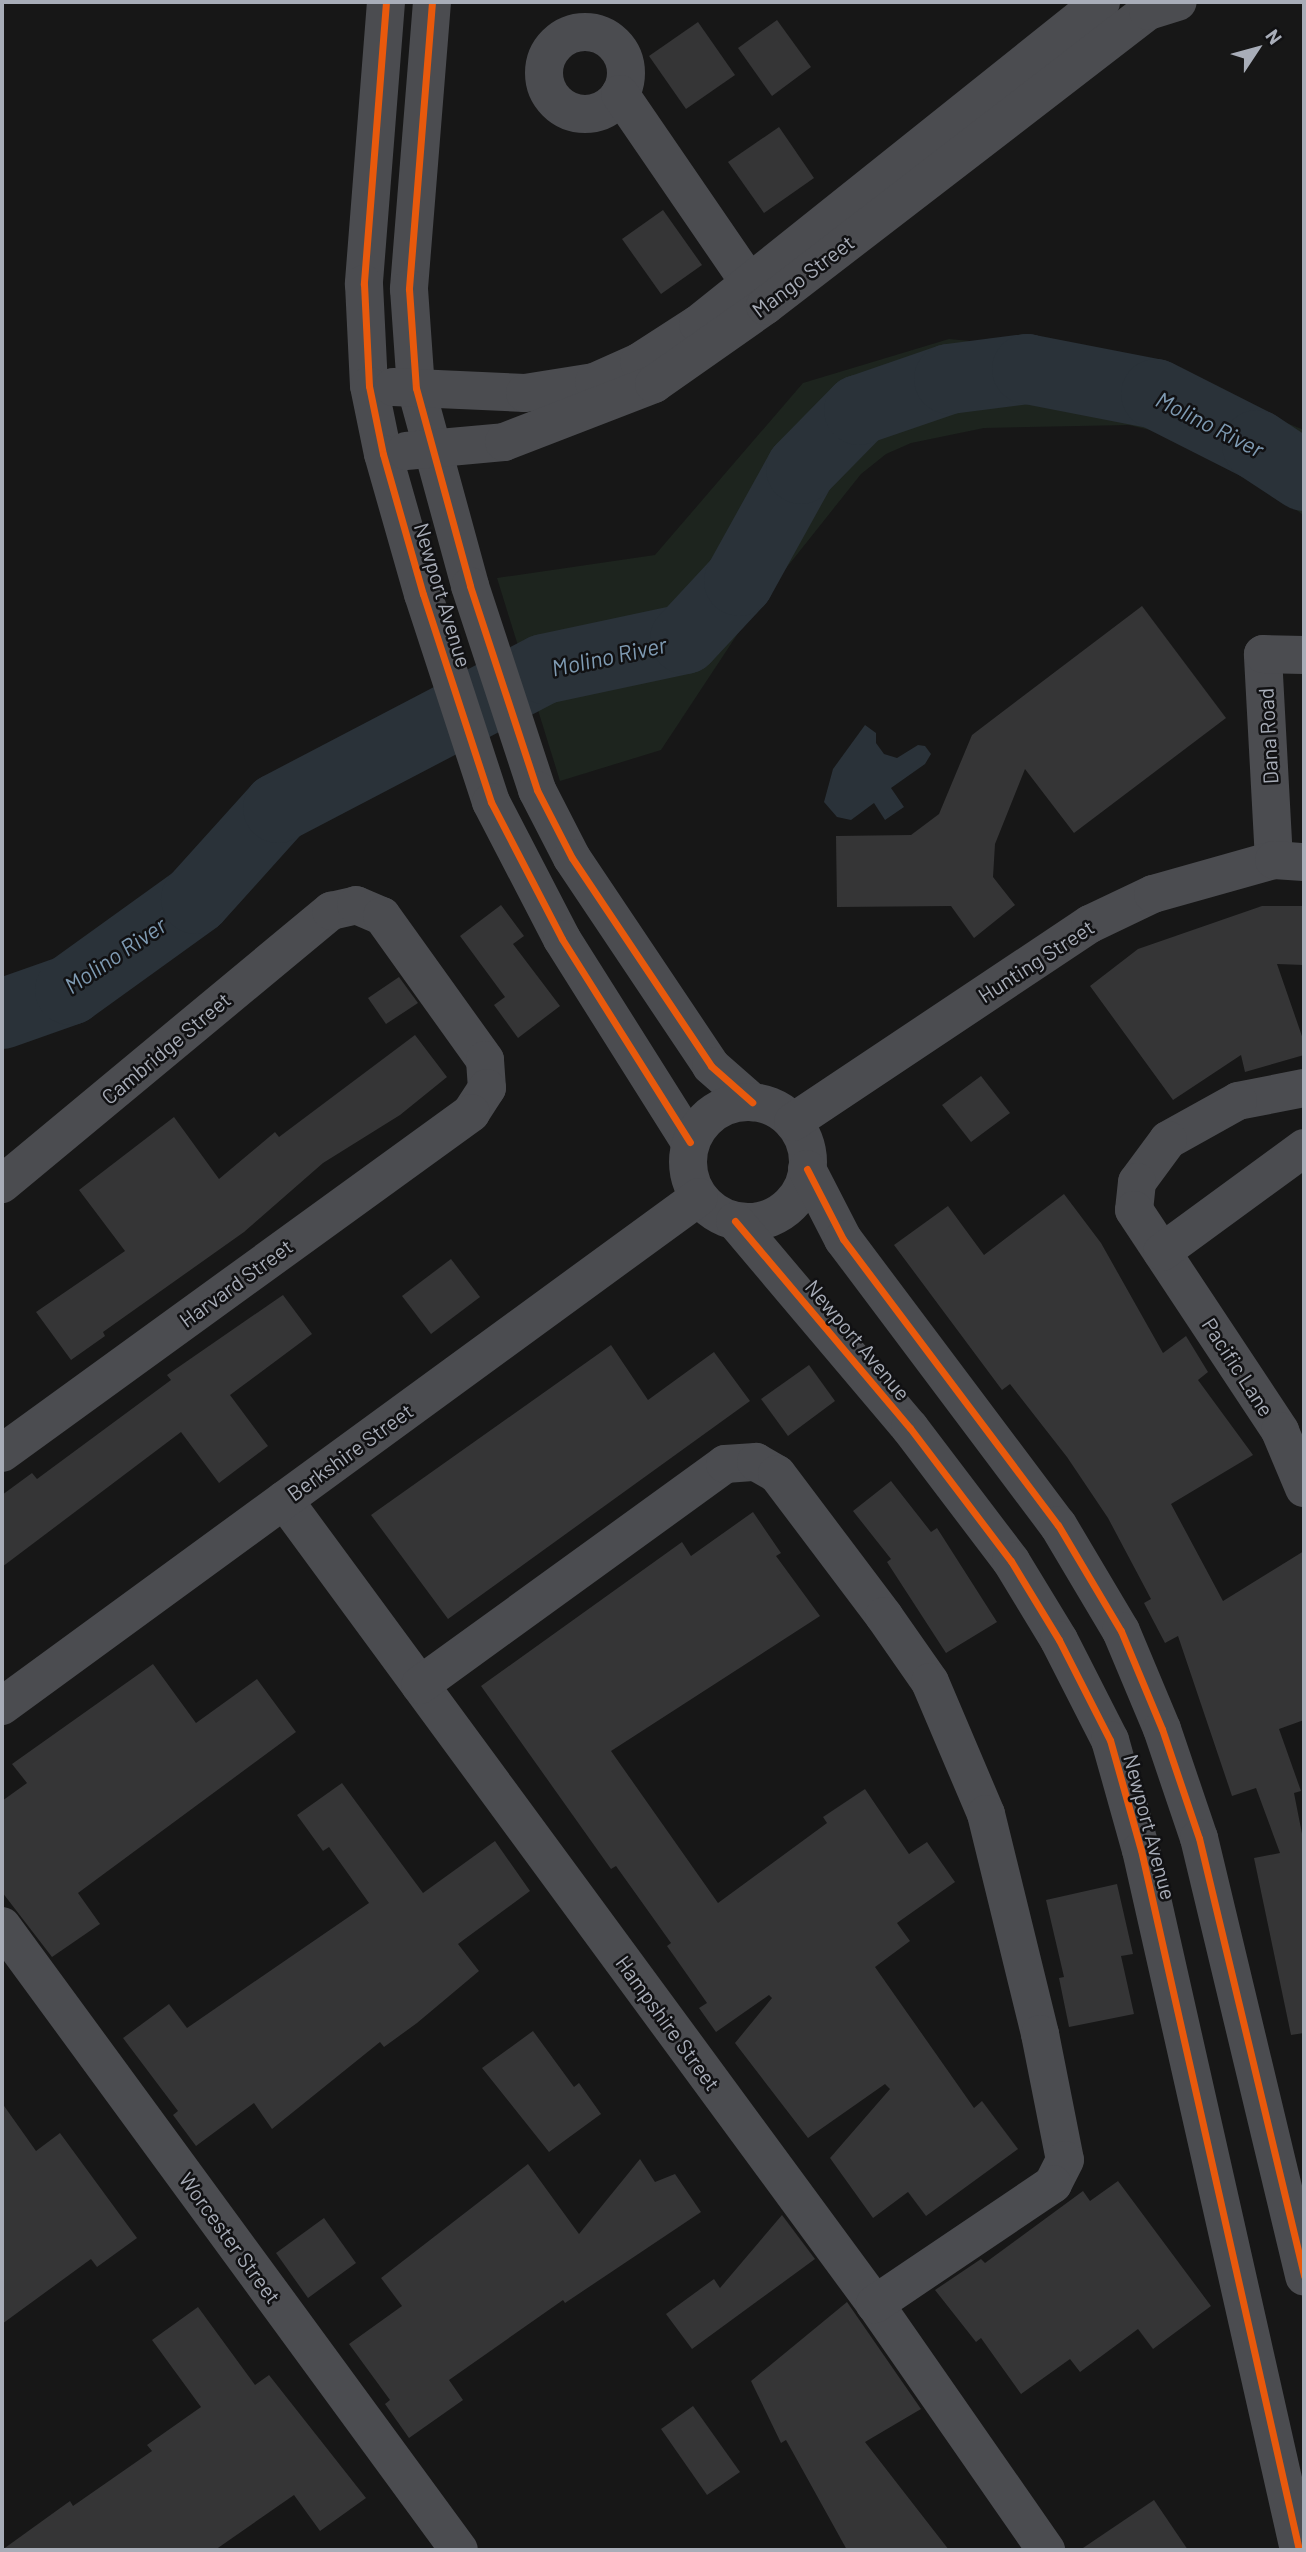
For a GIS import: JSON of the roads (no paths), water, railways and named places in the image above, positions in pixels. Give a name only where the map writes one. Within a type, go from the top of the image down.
[{"type":"street","name":"Newport Avenue","points":[[386,2],[364,284],[369,386],[383,454],[423,594],[491,802],[562,939],[690,1142]]},
{"type":"street","name":"Newport Avenue","points":[[432,2],[409,289],[416,388],[470,586],[537,790],[577,867],[711,1066],[752,1102]]},
{"type":"street","name":"Mango Street","points":[[996,107],[1101,2]]},
{"type":"street","name":"Mango Street","points":[[383,454],[431,447],[504,442],[608,405],[654,384],[757,294],[996,107],[1148,12],[1178,2]]},
{"type":"street","points":[[620,94],[757,294]]},
{"type":"street","name":"Mango Street","points":[[369,386],[525,393],[594,382],[639,362],[698,324],[757,294]]},
{"type":"street","name":"Dana Road","points":[[1289,861],[1263,654],[1304,655]]},
{"type":"street","name":"Hunting Street","points":[[793,1122],[1090,923],[1153,894],[1289,861]]},
{"type":"street","name":"Cambridge Street","points":[[2,1184],[331,911],[356,905],[382,916],[485,1060],[487,1088],[471,1113]]},
{"type":"street","name":"Pacific Lane","points":[[1304,1088],[1238,1101],[1168,1140],[1147,1164],[1137,1182],[1134,1210],[1162,1252],[1292,1422],[1304,1488]]},
{"type":"street","points":[[732,1103],[768,1104],[793,1122],[807,1152],[807,1169],[802,1188],[774,1216],[735,1220],[709,1208],[699,1197],[687,1161],[690,1142],[699,1124],[715,1111],[732,1103]]},
{"type":"street","name":"Harvard Street","points":[[2,1453],[471,1113]]},
{"type":"street","points":[[1162,1252],[1304,1148]]},
{"type":"street","name":"Newport Avenue","points":[[807,1169],[843,1239],[1058,1525],[1121,1631],[1162,1729],[1199,1838],[1304,2277]]},
{"type":"street","name":"Berkshire Street","points":[[2,1706],[699,1197]]},
{"type":"street","name":"Newport Avenue","points":[[735,1220],[910,1428],[1011,1561],[1059,1640],[1110,1740],[1140,1850],[1299,2550]]},
{"type":"street","points":[[420,1685],[725,1464],[756,1462],[777,1474],[884,1616],[930,1682],[986,1814],[1040,2034],[1065,2160],[1053,2184],[875,2304]]},
{"type":"street","name":"Hampshire Street","points":[[284,1500],[875,2304],[1046,2550]]},
{"type":"street","name":"Worcester Street","points":[[2,1926],[459,2550]]},
{"type":"waterway","name":"Molino River","points":[[2,1014],[70,990],[196,899],[278,808],[544,669],[685,639],[739,581],[801,469],[859,410],[949,379],[1027,369],[1156,394],[1257,445],[1304,476]]}]
